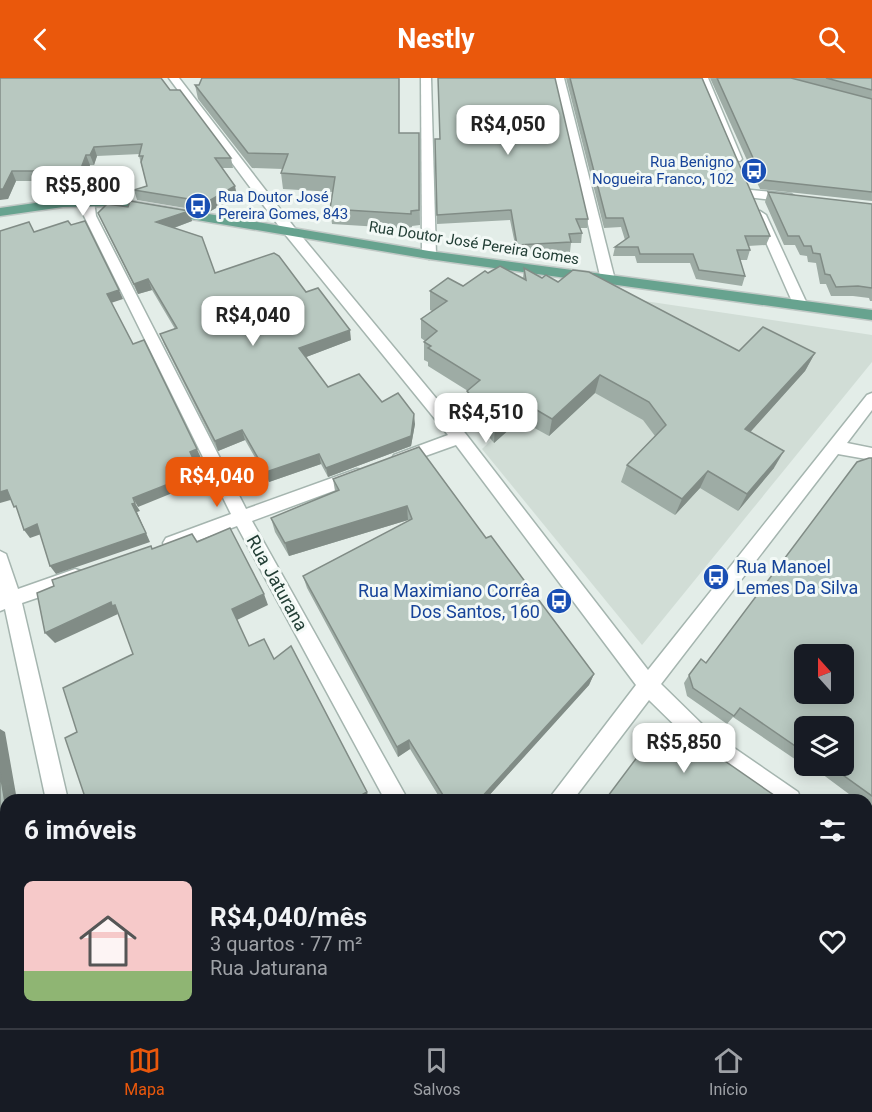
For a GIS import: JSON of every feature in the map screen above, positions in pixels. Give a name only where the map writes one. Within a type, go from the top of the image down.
[{"type":"main road","name":"Rua Doutor José Pereira Gomes","points":[[0,212],[88,201],[138,205],[429,255],[872,315]]},
{"type":"street","points":[[174,78],[289,230],[459,437],[648,685],[701,737],[782,794]]},
{"type":"street","points":[[426,78],[429,255]]},
{"type":"street","points":[[560,78],[608,280]]},
{"type":"street","points":[[703,78],[746,184],[801,306]]},
{"type":"street","points":[[746,184],[806,200]]},
{"type":"street","name":"Rua Jaturana","points":[[88,201],[90,216],[242,519],[394,794]]},
{"type":"street","points":[[564,794],[872,399]]},
{"type":"street","points":[[154,549],[242,519],[459,437]]},
{"type":"street","points":[[834,447],[872,454]]},
{"type":"street","points":[[0,559],[6,601],[55,794]]},
{"type":"street","points":[[6,601],[89,572]]},
{"type":"shaded area","points":[[638,300],[872,335],[872,362],[642,645],[482,449]]},
{"type":"building","points":[[0,78],[161,78],[170,90],[180,90],[231,158],[215,158],[235,186],[207,202],[134,190],[147,186],[141,162],[143,156],[139,156],[142,144],[94,147],[90,155],[86,155],[80,171],[12,171],[3,189],[0,189]]},
{"type":"building","points":[[202,78],[399,78],[399,133],[419,133],[419,210],[411,211],[411,214],[330,209],[335,177],[281,173],[288,154],[248,153],[195,85],[199,85]]},
{"type":"building","points":[[438,78],[555,78],[588,219],[576,219],[582,233],[569,234],[571,242],[517,245],[511,210],[437,215],[435,139],[440,139]]},
{"type":"building","points":[[570,78],[702,78],[770,236],[745,236],[750,250],[737,250],[745,276],[699,270],[693,254],[640,254],[638,247],[615,247],[629,237],[623,218],[606,218]]},
{"type":"building","points":[[717,78],[791,78],[872,99],[872,192],[763,180]]},
{"type":"building","points":[[826,78],[872,78],[872,90]]},
{"type":"building","points":[[768,192],[872,204],[872,288],[836,287],[830,275],[825,274],[820,254],[813,253],[811,246],[804,246],[799,236],[788,236]]},
{"type":"building","points":[[130,201],[189,211],[156,222],[202,237],[215,273],[274,253],[279,256],[306,292],[318,288],[350,330],[299,348],[328,387],[359,374],[382,402],[398,393],[414,414],[411,436],[326,468],[319,454],[266,472],[242,430],[215,441],[160,334],[177,328],[148,279],[134,284],[98,213],[107,204],[128,207]]},
{"type":"building","points":[[68,221],[71,225],[85,221],[119,290],[107,294],[133,344],[144,340],[197,449],[190,452],[199,472],[133,498],[135,503],[132,504],[146,533],[50,566],[37,524],[24,530],[16,506],[14,507],[7,490],[0,492],[0,231],[29,222],[34,232]]},
{"type":"building","points":[[500,266],[526,280],[524,268],[542,278],[546,275],[558,282],[573,270],[589,272],[739,351],[763,327],[815,353],[745,429],[784,451],[747,494],[708,471],[682,499],[627,465],[666,425],[649,402],[600,375],[552,419],[523,402],[495,425],[467,391],[480,380],[428,348],[431,346],[424,342],[437,331],[421,319],[447,301],[430,291],[448,278],[463,286],[485,271],[488,273]]},
{"type":"building","points":[[419,447],[486,538],[491,536],[594,674],[484,794],[442,794],[409,740],[397,747],[303,576],[412,519],[407,506],[285,543],[271,518],[339,490],[333,479]]},
{"type":"building","points":[[872,458],[872,794],[844,776],[854,776],[854,716],[794,716],[794,745],[740,708],[734,716],[693,688],[689,675],[701,659],[706,663],[857,462]]},
{"type":"building","points":[[230,528],[264,594],[232,609],[249,646],[264,639],[274,659],[291,646],[367,792],[364,794],[84,794],[65,738],[77,732],[63,688],[133,654],[115,605],[112,606],[111,602],[45,633],[37,593],[54,586],[52,580],[151,546],[152,549],[192,534],[197,542]]},
{"type":"building","points":[[673,725],[772,794],[610,794],[656,732]]},
{"type":"building","points":[[0,773],[4,794],[0,794]]},
{"type":"place","name":"Rua Benigno Nogueira Franco, 102","points":[[754,171]]},
{"type":"place","name":"Rua Doutor José Pereira Gomes, 843","points":[[198,206]]},
{"type":"place","name":"Rua Manoel Lemes Da Silva","points":[[716,577]]},
{"type":"place","name":"Rua Maximiano Corrêa Dos Santos, 160","points":[[559,601]]}]
